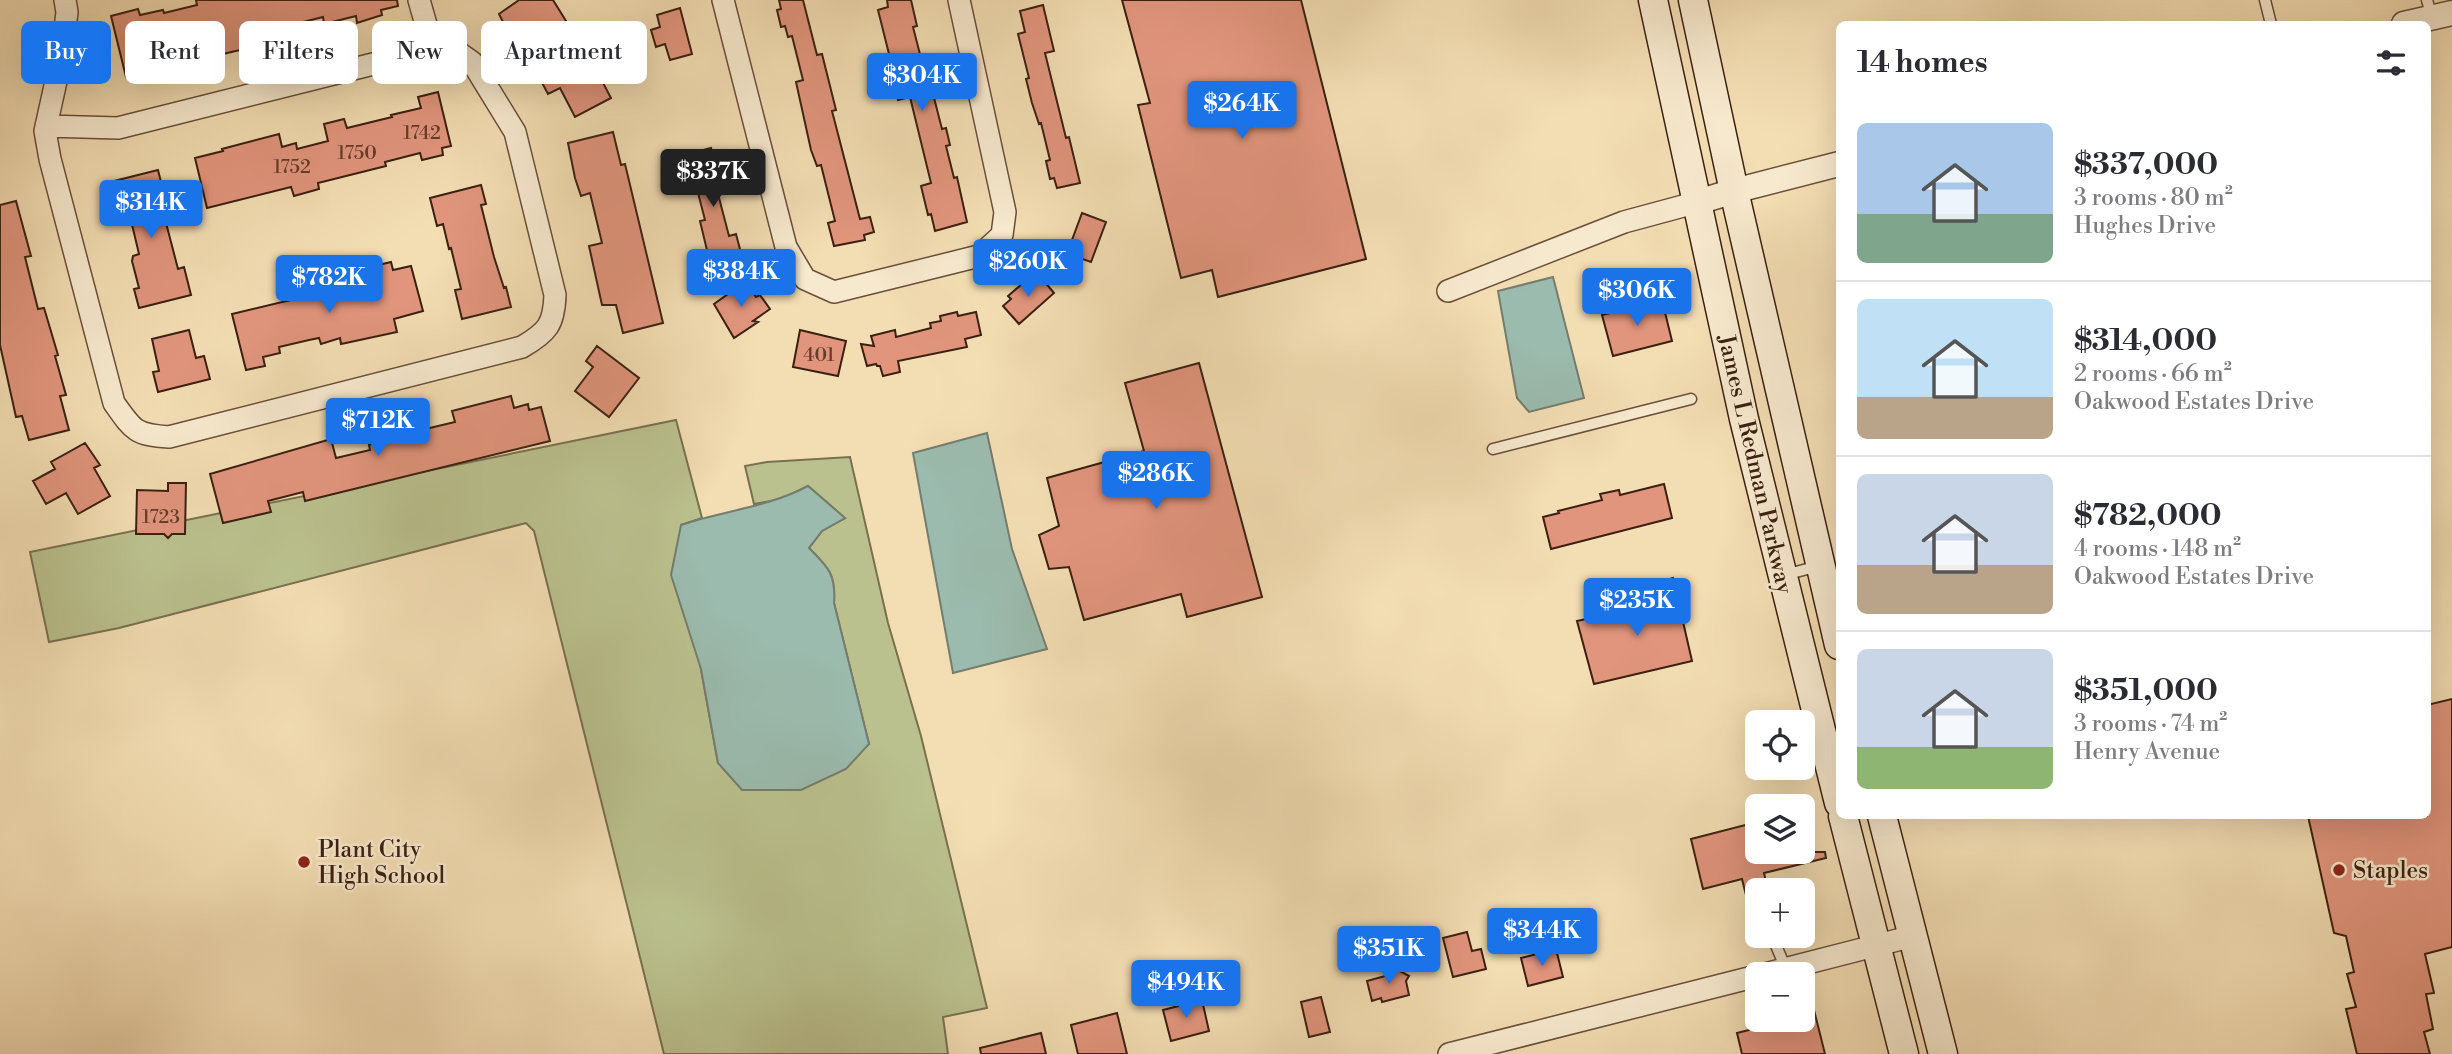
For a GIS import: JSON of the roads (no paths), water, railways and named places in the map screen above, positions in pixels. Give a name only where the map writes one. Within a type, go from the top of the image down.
[{"type":"main road","name":"James L Redman Parkway","points":[[1653,0],[1744,419],[1836,791]]},
{"type":"main road","points":[[1669,0],[1699,136],[1713,168],[1734,191]]},
{"type":"main road","name":"James L Redman Parkway","points":[[1693,0],[1836,633]]},
{"type":"main road","points":[[1844,819],[1903,1054]]},
{"type":"main road","points":[[1883,819],[1944,1054]]},
{"type":"street","points":[[65,0],[67,12],[62,54],[45,131],[50,159],[114,403],[132,428],[149,435],[169,436],[522,347],[542,336],[554,317],[555,295],[515,132],[472,62],[467,58]]},
{"type":"street","points":[[419,0],[425,21]]},
{"type":"street","points":[[723,0],[786,247],[805,279],[834,292],[979,256],[1002,235],[1004,212],[959,0]]},
{"type":"street","points":[[2411,21],[2437,10]]},
{"type":"street","points":[[46,126],[118,128],[372,64]]},
{"type":"street","points":[[1448,291],[1624,222],[1836,165]]},
{"type":"street","points":[[1813,962],[1913,936]]},
{"type":"street","points":[[1449,1054],[1745,979]]},
{"type":"lane","points":[[2265,0],[2270,21]]},
{"type":"lane","points":[[1493,449],[1691,399]]},
{"type":"lane","points":[[1781,575],[1819,566]]},
{"type":"place","name":"Plant City High School","points":[[304,862]]},
{"type":"place","name":"Staples","points":[[2339,870]]}]
